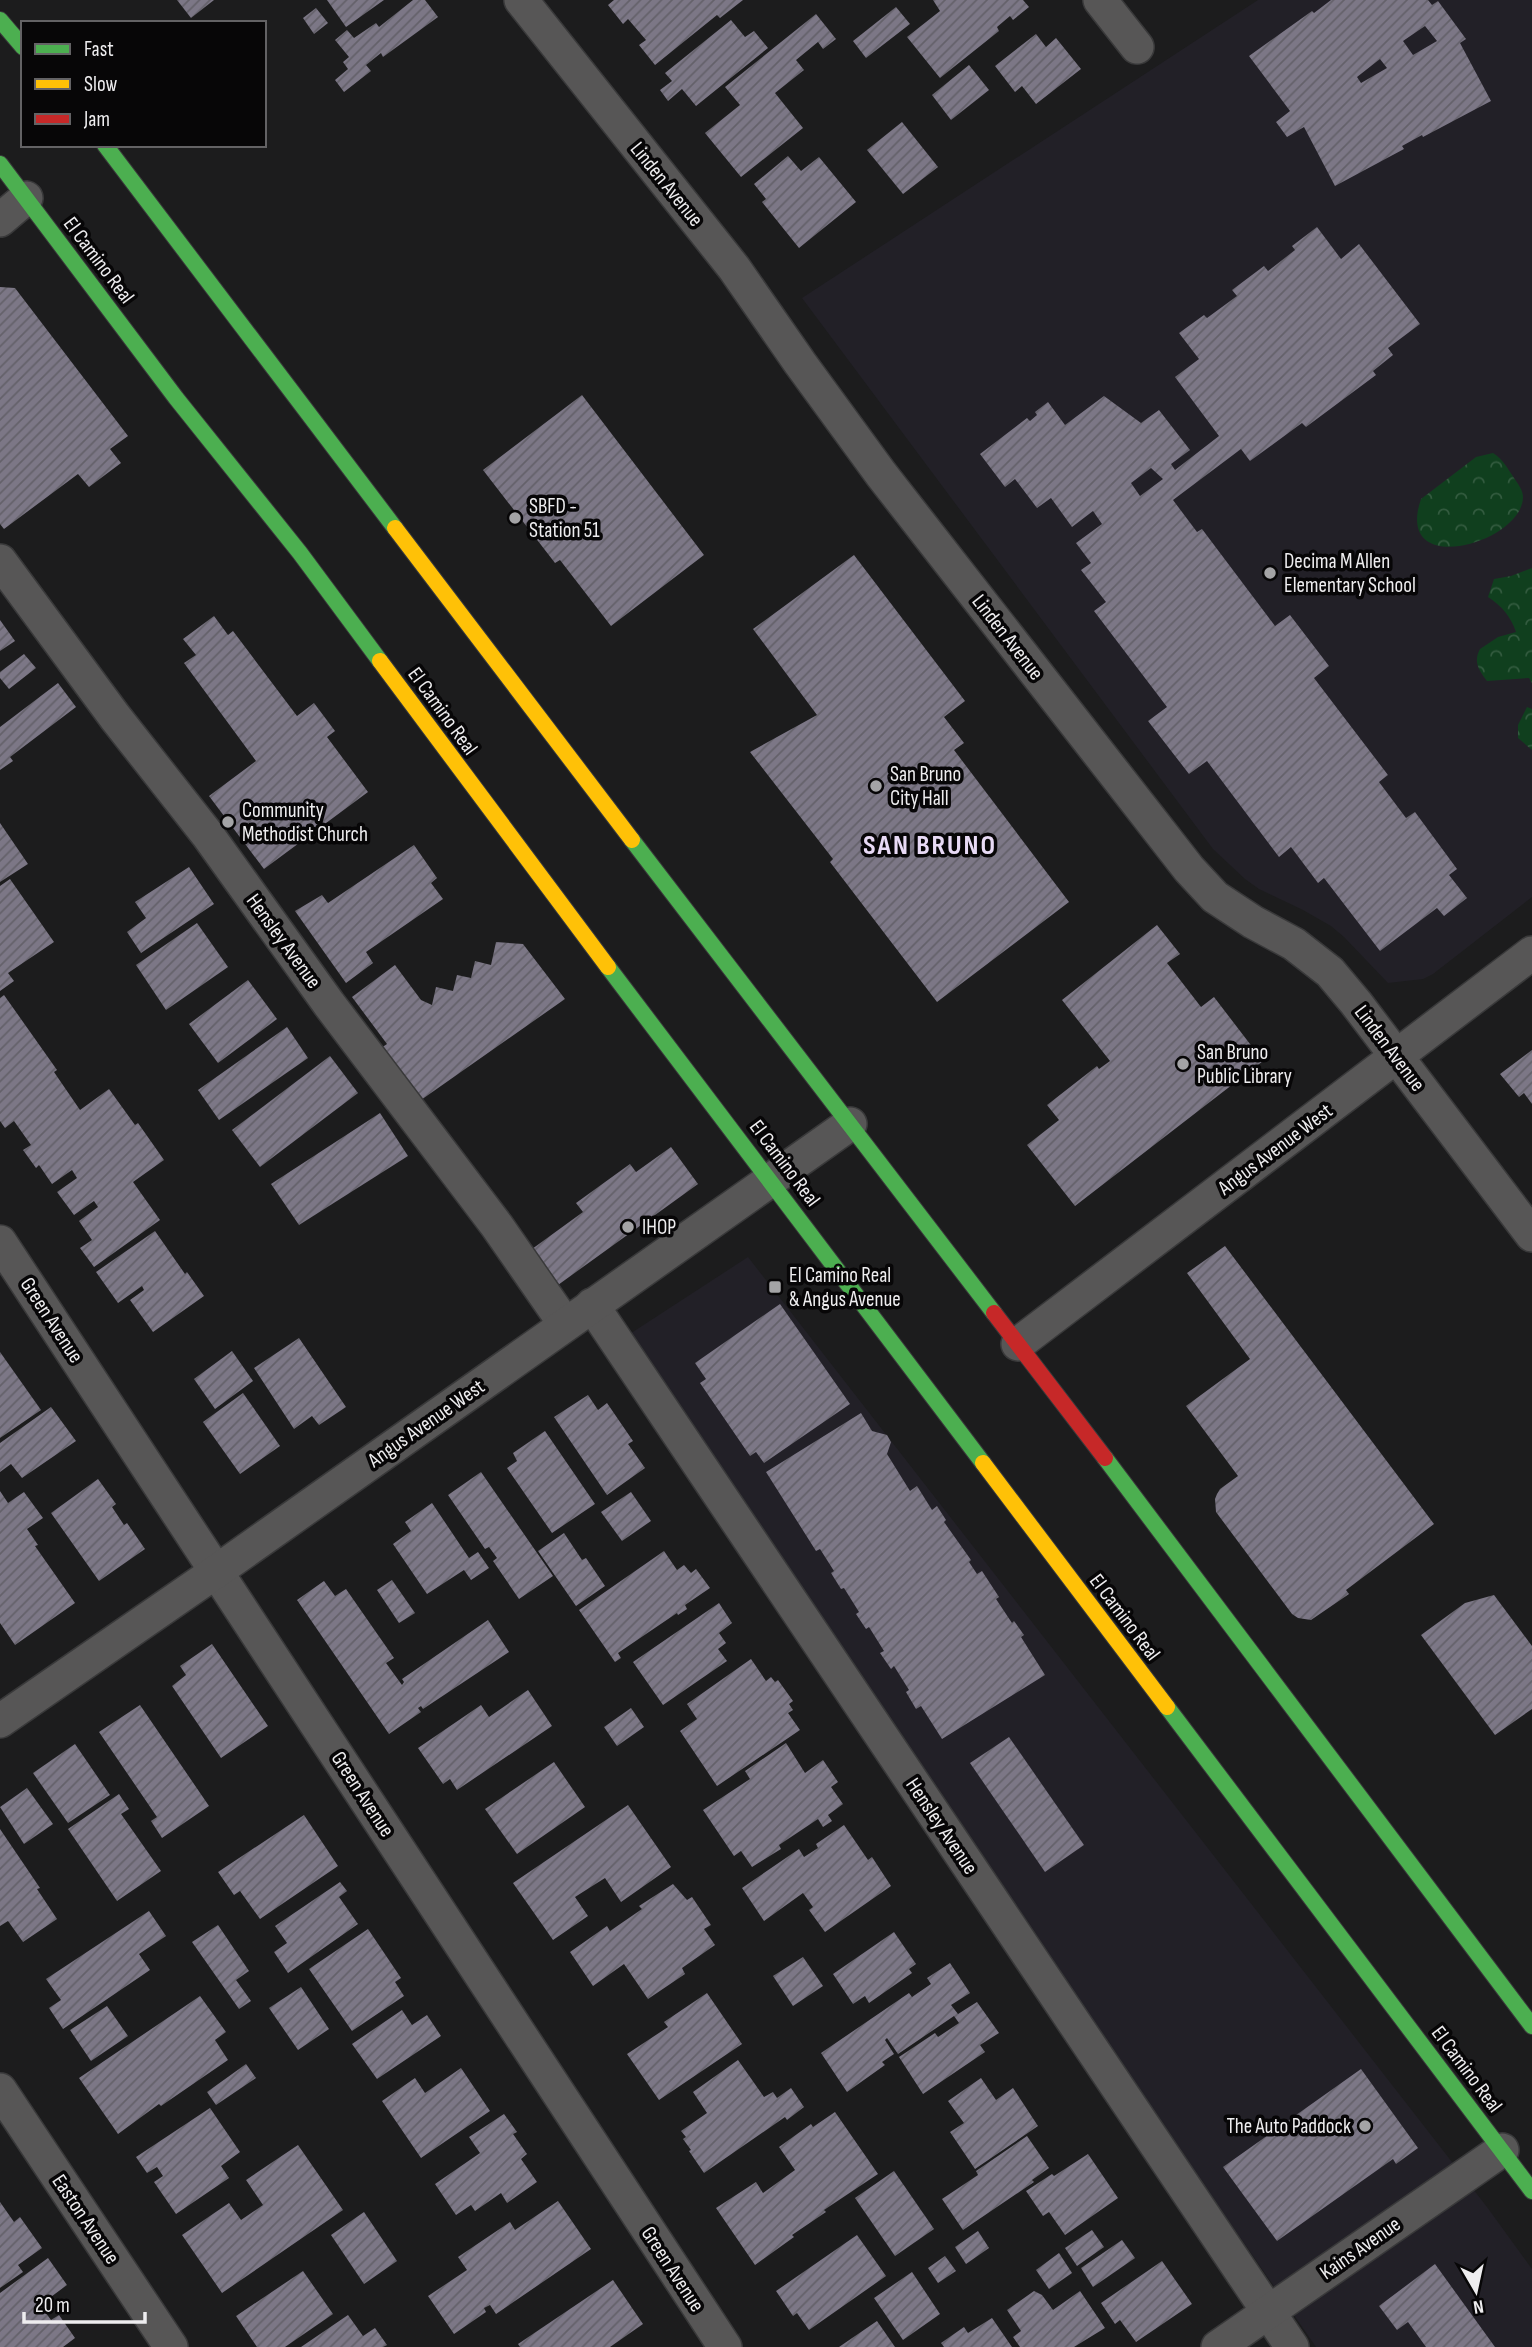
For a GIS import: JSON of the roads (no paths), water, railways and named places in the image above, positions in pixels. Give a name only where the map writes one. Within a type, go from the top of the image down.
[{"type":"main road","points":[[0,20],[21,45]]},
{"type":"main road","points":[[107,147],[536,716],[1018,1344],[1532,2026]]},
{"type":"main road","name":"El Camino Real","points":[[0,164],[176,398],[300,553],[480,797],[1532,2191]]},
{"type":"street","name":"Linden Avenue","points":[[521,0],[734,268],[881,474],[1189,869],[1215,897],[1294,944],[1330,972],[1532,1235]]},
{"type":"street","points":[[1100,0],[1137,47]]},
{"type":"street","points":[[0,220],[26,198]]},
{"type":"street","name":"Hensley Avenue","points":[[0,561],[115,717],[207,834],[337,1014],[497,1226],[565,1324]]},
{"type":"street","name":"Angus Avenue West","points":[[1018,1344],[1532,953]]},
{"type":"street","name":"Angus Avenue West","points":[[0,1721],[850,1124]]},
{"type":"street","name":"Green Avenue","points":[[0,1242],[725,2347]]},
{"type":"street","name":"Hensley Avenue","points":[[592,1305],[1292,2347]]},
{"type":"street","name":"Easton Avenue","points":[[0,2090],[171,2347]]},
{"type":"street","name":"Kains Avenue","points":[[1218,2347],[1502,2150]]},
{"type":"place","name":"SBFD - Station 51","points":[[515,518]]},
{"type":"place","name":"Decima M Allen Elementary School","points":[[1270,573]]},
{"type":"place","name":"San Bruno City Hall","points":[[876,786]]},
{"type":"place","name":"Community Methodist Church","points":[[228,822]]},
{"type":"place","name":"San Bruno Public Library","points":[[1183,1064]]},
{"type":"place","name":"IHOP","points":[[628,1227]]},
{"type":"place","name":"El Camino Real & Angus Avenue","points":[[775,1287]]},
{"type":"place","name":"The Auto Paddock","points":[[1365,2126]]},
{"type":"district","name":"SAN BRUNO","points":[[930,844]]}]
